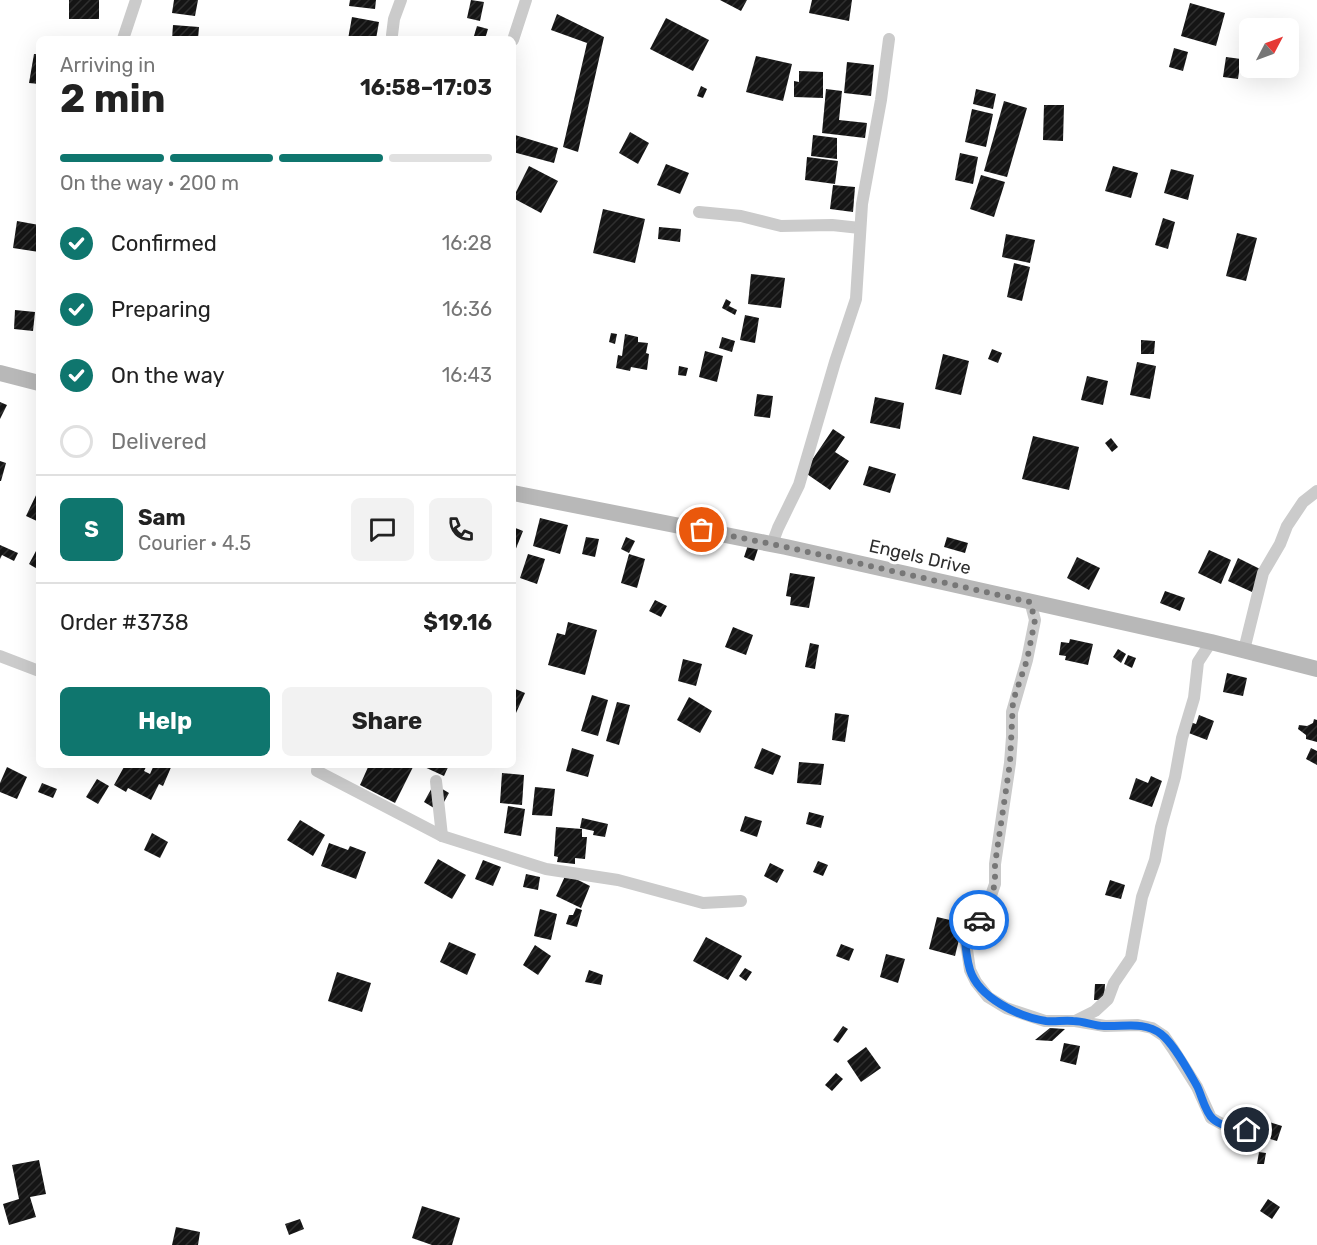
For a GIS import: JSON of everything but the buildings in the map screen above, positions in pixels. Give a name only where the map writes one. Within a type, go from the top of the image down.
[{"type":"street","points":[[124,36],[136,0]]},
{"type":"street","points":[[392,35],[400,0]]},
{"type":"street","points":[[514,36],[526,0]]},
{"type":"street","points":[[772,544],[799,485],[856,299],[862,204],[881,100],[889,39]]},
{"type":"street","points":[[699,212],[741,216],[781,226],[832,225],[860,228]]},
{"type":"street","points":[[0,373],[36,383]]},
{"type":"street","points":[[1244,650],[1263,573],[1287,526],[1303,502],[1317,491]]},
{"type":"street","name":"Engels Drive","points":[[516,494],[772,544],[1211,642],[1317,669]]},
{"type":"street","points":[[1030,602],[1035,620],[1027,660],[1013,701],[1010,763],[995,864],[995,884],[988,904],[974,927],[964,929],[970,970],[988,997],[1006,1008],[1045,1021],[1075,1021],[1105,1026],[1129,1025],[1152,1028],[1164,1036],[1173,1048],[1197,1087],[1211,1118],[1222,1124],[1247,1130]]},
{"type":"street","points":[[1075,1021],[1095,1011],[1108,999],[1114,983],[1131,958],[1142,897],[1155,860],[1182,738],[1194,698],[1198,662],[1211,642]]},
{"type":"street","points":[[0,656],[36,670]]},
{"type":"street","points":[[318,768],[317,771],[441,836],[546,869],[618,880],[704,903],[741,901]]},
{"type":"street","points":[[436,781],[441,836]]},
{"type":"way so far","points":[[702,530],[1030,602],[1035,620],[1027,660],[1013,701],[1010,763],[998,836],[995,884],[979,920]]},
{"type":"route","points":[[979,920],[974,927],[964,929],[966,949],[970,970],[988,997],[1006,1008],[1045,1021],[1075,1021],[1105,1026],[1138,1025],[1152,1028],[1164,1036],[1173,1048],[1197,1087],[1211,1118],[1222,1124],[1247,1130]]}]
